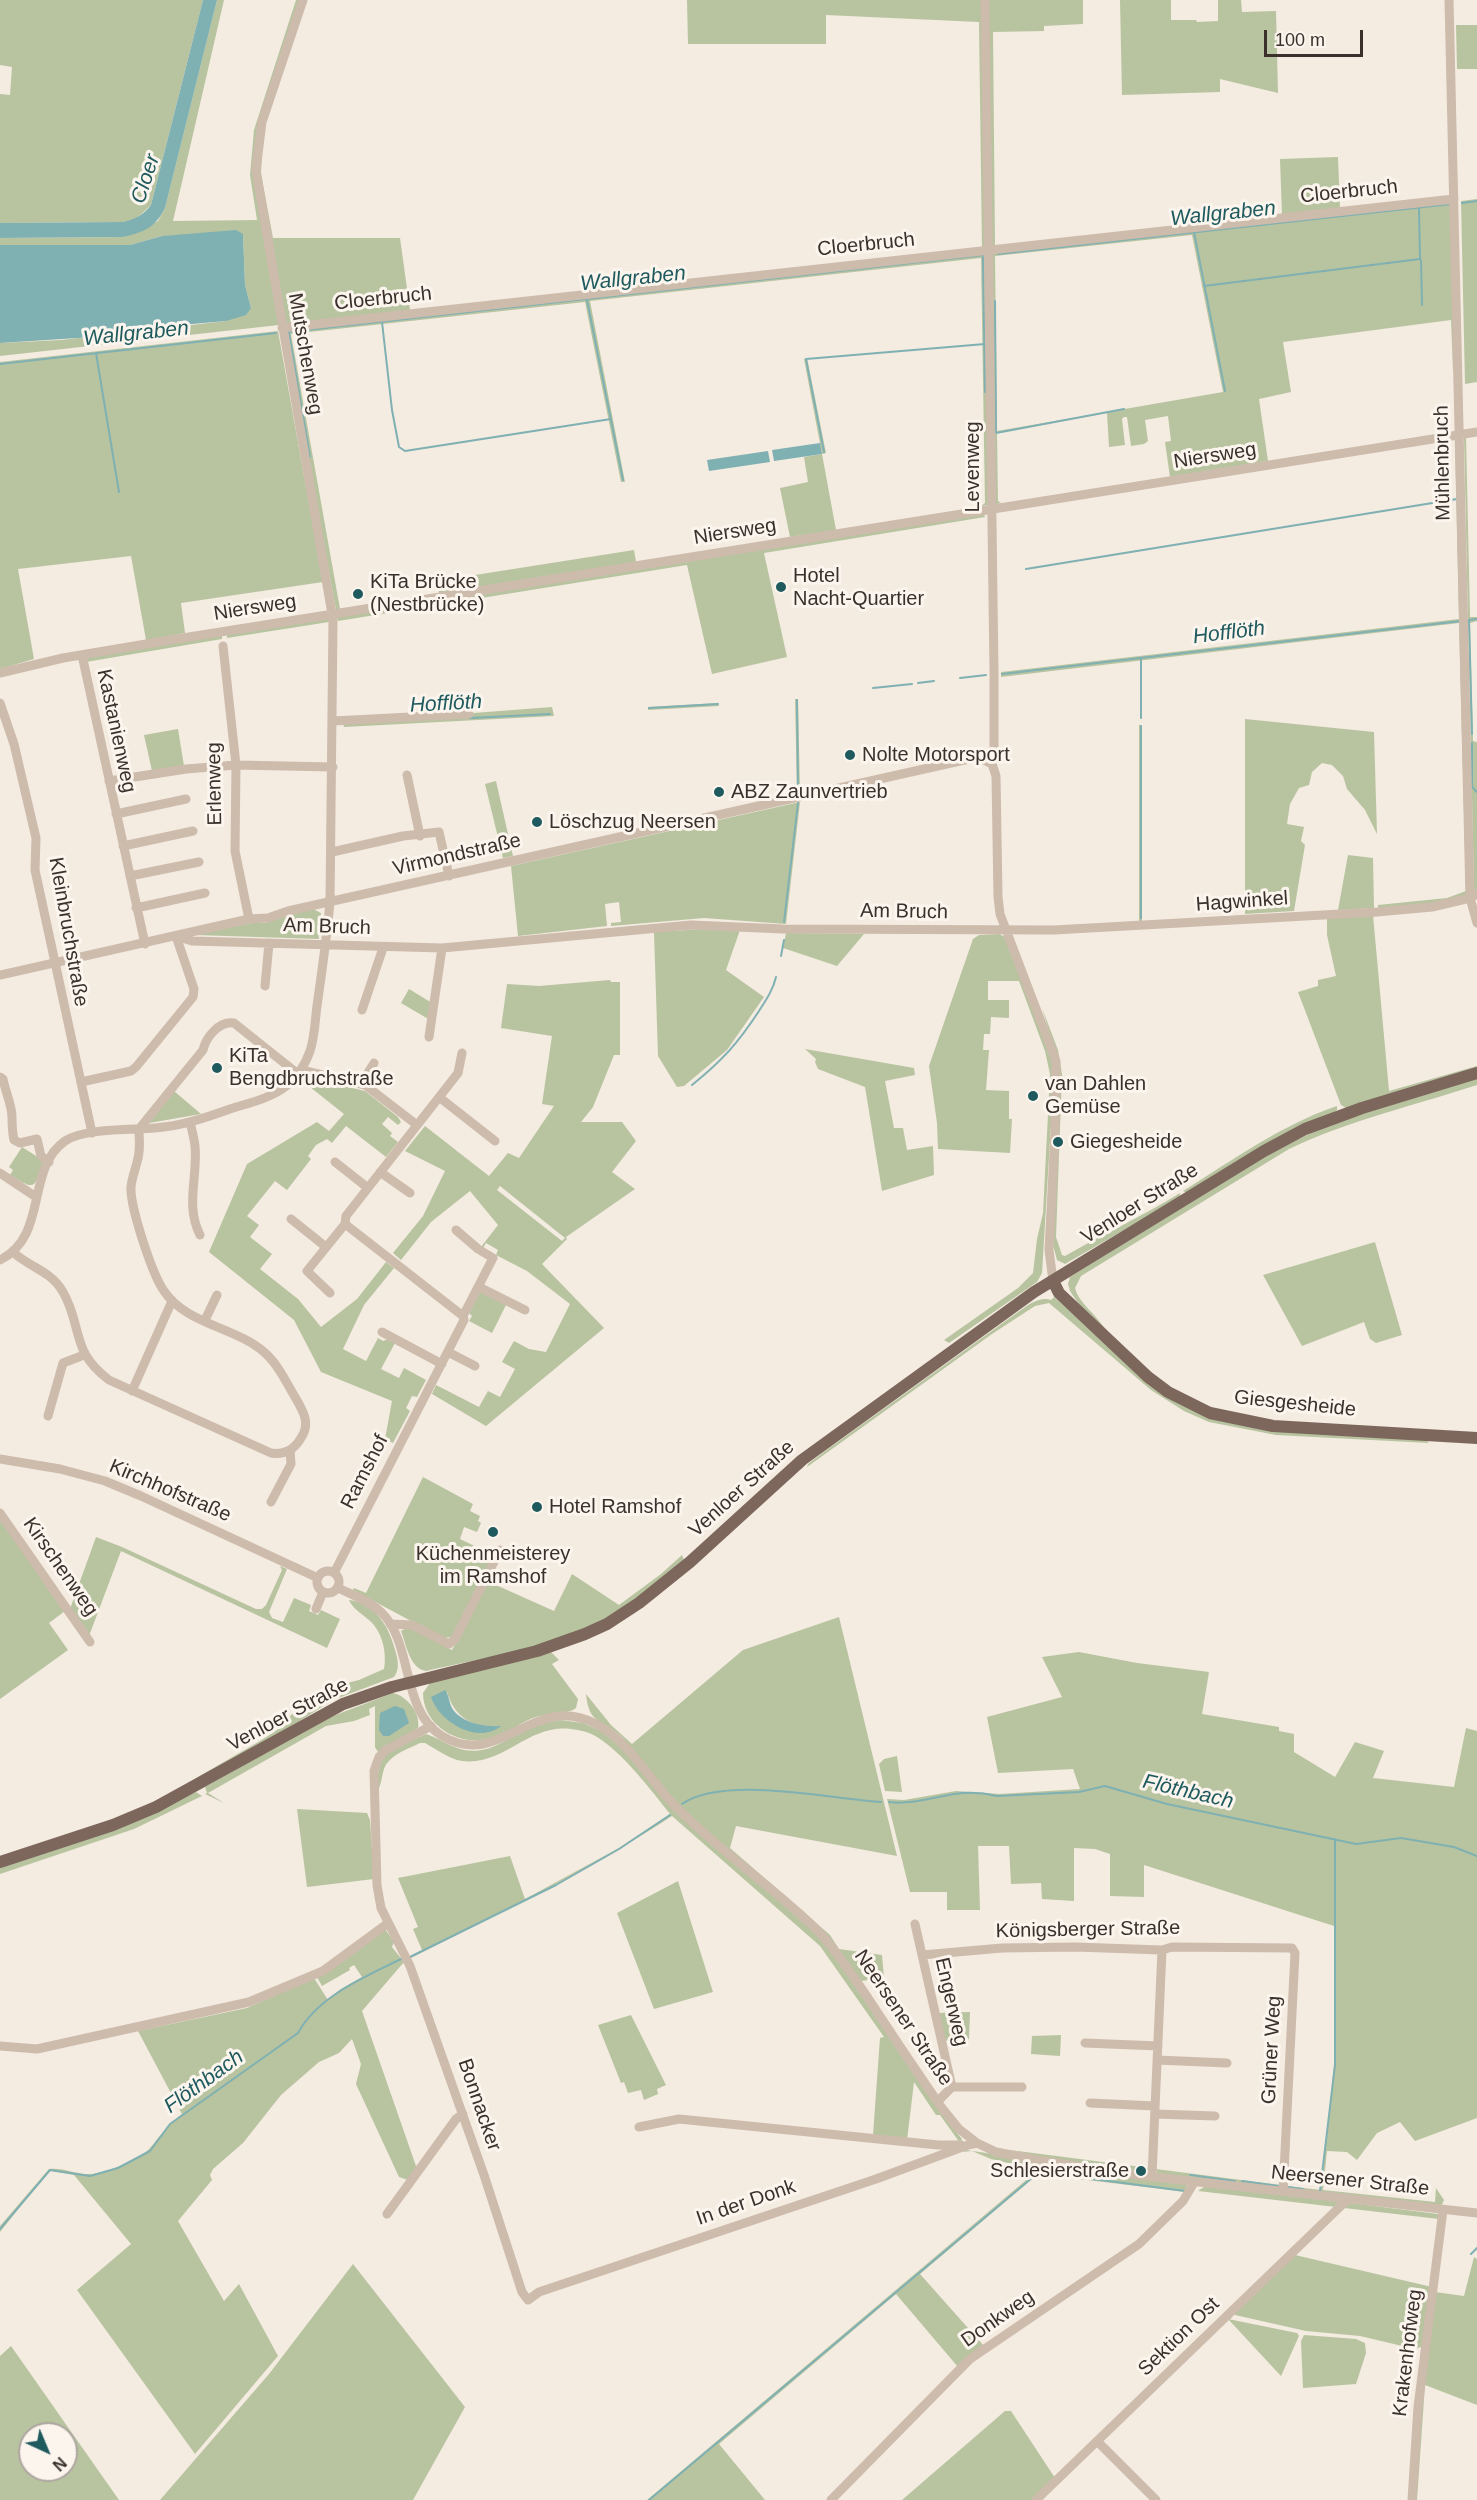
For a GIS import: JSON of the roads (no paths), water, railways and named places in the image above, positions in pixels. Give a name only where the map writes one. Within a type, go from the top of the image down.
[{"type":"main road","name":"Venloer Straße","points":[[0,1862],[113,1825],[156,1807],[318,1717],[381,1690],[537,1651],[585,1634],[631,1608],[690,1562],[802,1460],[1023,1299],[1264,1150],[1305,1129],[1362,1107],[1477,1073]]},
{"type":"main road","name":"Giesgesheide","points":[[1053,1281],[1059,1293],[1148,1377],[1168,1392],[1210,1413],[1273,1426],[1477,1438]]},
{"type":"street","name":"Mutschenweg","points":[[300,1072],[313,1037],[330,902],[333,614],[257,181],[256,154],[270,93],[303,0]]},
{"type":"street","name":"Levenweg","points":[[985,0],[994,718],[992,764],[996,776],[998,897],[1000,914],[1007,931]]},
{"type":"street","name":"Mühlenbruch","points":[[1449,0],[1474,896],[1477,923]]},
{"type":"street","name":"Cloerbruch","points":[[282,328],[1454,199]]},
{"type":"street","name":"Niersweg","points":[[0,673],[82,655],[333,614],[1477,432]]},
{"type":"street","name":"Erlenweg","points":[[223,646],[236,765],[234,842],[249,919]]},
{"type":"street","name":"Kastanienweg","points":[[82,655],[145,944]]},
{"type":"street","name":"Kleinbruchstraße","points":[[0,703],[14,744],[36,838],[35,870],[92,1133]]},
{"type":"street","points":[[333,721],[469,714]]},
{"type":"street","name":"Virmondstraße","points":[[0,975],[249,919],[271,918],[288,911],[969,759],[980,758],[992,764]]},
{"type":"street","points":[[109,781],[176,770],[236,765],[333,767]]},
{"type":"street","points":[[407,775],[420,836]]},
{"type":"street","name":"Kastanienweg","points":[[116,814],[186,799]]},
{"type":"street","points":[[123,846],[193,831]]},
{"type":"street","points":[[332,852],[403,836],[420,836],[439,832],[449,876]]},
{"type":"street","points":[[130,876],[199,862]]},
{"type":"street","points":[[136,908],[206,893]]},
{"type":"street","name":"Hagwinkel","points":[[1007,931],[1144,926],[1377,912],[1432,907],[1474,896]]},
{"type":"street","name":"Am Bruch","points":[[176,936],[192,940],[383,948],[442,948],[691,925],[783,929],[1007,931]]},
{"type":"street","points":[[1007,931],[1056,1060],[1056,1132],[1049,1250],[1053,1281]]},
{"type":"street","points":[[81,1082],[131,1071],[193,997],[194,989],[176,936]]},
{"type":"street","name":"Am Bruch","points":[[266,986],[269,943]]},
{"type":"street","name":"Am Bruch","points":[[362,1010],[383,948]]},
{"type":"street","points":[[429,1037],[442,948]]},
{"type":"street","points":[[13,1252],[42,1269],[60,1287],[84,1355],[94,1369],[109,1380],[132,1391],[271,1453],[281,1454],[290,1450],[302,1438],[307,1424],[304,1414],[278,1369],[265,1353],[245,1339],[172,1301],[163,1290],[153,1270],[135,1211],[131,1189],[140,1151],[139,1129],[203,1050],[219,1026],[228,1022],[234,1023],[300,1072],[361,1084],[417,1125]]},
{"type":"street","points":[[330,1293],[307,1271],[345,1224],[346,1216],[458,1073],[462,1053]]},
{"type":"street","points":[[361,1084],[374,1063]]},
{"type":"street","points":[[0,1260],[13,1252],[27,1233],[36,1197],[49,1162],[55,1151],[66,1140],[92,1133],[190,1122],[270,1096],[285,1087],[300,1072]]},
{"type":"street","points":[[0,1077],[3,1079],[4,1099],[13,1118],[10,1124],[14,1140],[20,1143],[37,1139],[41,1156],[49,1162]]},
{"type":"street","points":[[439,1097],[495,1142]]},
{"type":"street","points":[[190,1122],[195,1147],[191,1206],[194,1224],[200,1235]]},
{"type":"street","points":[[0,1126],[10,1124]]},
{"type":"street","points":[[335,1162],[368,1188]]},
{"type":"street","points":[[380,1172],[410,1193]]},
{"type":"street","points":[[0,1173],[36,1197]]},
{"type":"street","points":[[291,1219],[326,1247]]},
{"type":"street","points":[[345,1224],[463,1316]]},
{"type":"street","name":"Ramshof","points":[[334,1573],[442,1364],[464,1320],[463,1316],[493,1258],[478,1249],[456,1230]]},
{"type":"street","points":[[478,1287],[525,1310]]},
{"type":"street","points":[[205,1320],[217,1295]]},
{"type":"street","points":[[132,1391],[172,1301]]},
{"type":"street","points":[[382,1332],[442,1364]]},
{"type":"street","points":[[448,1352],[475,1366]]},
{"type":"street","points":[[48,1416],[63,1364],[84,1355]]},
{"type":"street","points":[[271,1502],[291,1464],[290,1450]]},
{"type":"street","name":"Kirchhofstraße","points":[[0,1459],[60,1469],[105,1481],[318,1578]]},
{"type":"street","name":"Kirschenweg","points":[[0,1513],[90,1642]]},
{"type":"street","points":[[390,1624],[412,1625],[449,1644],[455,1640],[500,1550]]},
{"type":"street","points":[[323,1573],[334,1573],[338,1577],[338,1588],[332,1593],[323,1592],[318,1585],[318,1578],[323,1573]]},
{"type":"street","points":[[338,1588],[367,1601],[382,1613],[390,1624],[410,1682]]},
{"type":"street","points":[[316,1609],[323,1592]]},
{"type":"street","name":"Neersener Straße","points":[[410,1682],[420,1712],[431,1726],[440,1734],[464,1745],[481,1746],[496,1742],[540,1719],[563,1716],[583,1719],[613,1734],[675,1806],[814,1927],[836,1951],[938,2102],[972,2144]]},
{"type":"street","name":"Bonnacker","points":[[431,1726],[386,1750],[379,1757],[374,1771],[377,1885],[380,1904],[387,1924],[407,1959],[463,2114],[522,2292],[528,2300]]},
{"type":"street","points":[[0,2046],[37,2049],[100,2033],[199,2014],[256,1999],[327,1969],[387,1924]]},
{"type":"street","name":"Engerweg","points":[[915,1924],[952,2088]]},
{"type":"street","name":"Königsberger Straße","points":[[922,1955],[1002,1948],[1162,1950],[1172,1947],[1255,1947]]},
{"type":"street","name":"Grüner Weg","points":[[1255,1947],[1292,1948],[1295,1953],[1283,2192]]},
{"type":"street","points":[[1152,2176],[1162,1950]]},
{"type":"street","points":[[1085,2043],[1158,2046]]},
{"type":"street","points":[[1157,2060],[1227,2063]]},
{"type":"street","points":[[938,2102],[952,2088],[1022,2087]]},
{"type":"street","points":[[1090,2103],[1215,2116]]},
{"type":"street","points":[[387,2214],[456,2119],[463,2114]]},
{"type":"street","name":"Neersener Straße","points":[[639,2127],[679,2119],[938,2145],[972,2144],[996,2152],[1043,2161],[1152,2176],[1477,2213]]},
{"type":"street","name":"In der Donk","points":[[528,2300],[539,2292],[876,2179],[972,2144]]},
{"type":"street","name":"Donkweg","points":[[831,2500],[970,2359],[1139,2244],[1184,2200],[1195,2181]]},
{"type":"street","name":"Sektion Ost","points":[[1036,2500],[1348,2199]]},
{"type":"street","name":"Krakenhofweg","points":[[1412,2500],[1418,2407],[1443,2210]]},
{"type":"street","points":[[1097,2441],[1156,2500]]},
{"type":"water","points":[[203,0],[217,0],[165,208],[153,225],[143,231],[123,237],[0,238],[0,223],[123,222],[139,216],[151,205]]},
{"type":"water","points":[[236,230],[243,234],[245,285],[251,308],[246,315],[226,321],[136,329],[93,337],[0,343],[0,245],[130,245],[162,236]]},
{"type":"water","points":[[820,443],[822,454],[774,461],[772,450]]},
{"type":"water","points":[[768,451],[770,462],[709,471],[707,460]]},
{"type":"water","points":[[445,1690],[452,1708],[467,1721],[481,1725],[501,1726],[481,1733],[460,1728],[442,1715],[431,1697]]},
{"type":"water","points":[[395,1706],[404,1709],[409,1723],[389,1736],[383,1736],[379,1730],[380,1713]]},
{"type":"waterway","name":"Wallgraben","points":[[1462,203],[1477,201]]},
{"type":"waterway","name":"Wallgraben","points":[[998,254],[1451,204]]},
{"type":"waterway","points":[[1204,286],[1420,259],[1419,208]]},
{"type":"waterway","points":[[1194,232],[1225,391]]},
{"type":"waterway","name":"Wallgraben","points":[[288,332],[984,255]]},
{"type":"waterway","points":[[983,257],[985,392]]},
{"type":"waterway","points":[[1421,260],[1422,305]]},
{"type":"waterway","points":[[587,300],[623,480]]},
{"type":"waterway","points":[[995,301],[996,433],[1124,409]]},
{"type":"waterway","points":[[382,322],[392,410],[399,447],[405,451],[611,419]]},
{"type":"waterway","name":"Wallgraben","points":[[0,364],[276,333]]},
{"type":"waterway","points":[[289,333],[310,457]]},
{"type":"waterway","points":[[824,452],[806,359],[985,344]]},
{"type":"waterway","points":[[96,353],[119,492]]},
{"type":"waterway","points":[[1026,569],[1457,499]]},
{"type":"waterway","points":[[1472,734],[1469,620],[1477,619]]},
{"type":"waterway","name":"Hofflöth","points":[[1002,674],[1461,621]]},
{"type":"waterway","points":[[1141,658],[1141,718]]},
{"type":"waterway","name":"Hofflöth","points":[[960,678],[986,675]]},
{"type":"waterway","name":"Hofflöth","points":[[918,683],[934,681]]},
{"type":"waterway","name":"Hofflöth","points":[[873,688],[912,684]]},
{"type":"waterway","points":[[797,700],[798,792]]},
{"type":"waterway","name":"Hofflöth","points":[[649,708],[718,704]]},
{"type":"waterway","name":"Hofflöth","points":[[470,718],[550,714]]},
{"type":"waterway","points":[[1141,726],[1141,918]]},
{"type":"waterway","points":[[1472,743],[1472,787],[1477,792]]},
{"type":"waterway","points":[[784,922],[798,803]]},
{"type":"waterway","points":[[781,956],[784,940]]},
{"type":"waterway","points":[[692,1085],[713,1067],[744,1033],[767,999],[776,977]]},
{"type":"waterway","name":"Flöthbach","points":[[889,1802],[914,1802],[965,1793],[997,1796],[1079,1792],[1105,1786],[1167,1804],[1356,1844],[1401,1838],[1454,1847],[1477,1856]]},
{"type":"waterway","name":"Flöthbach","points":[[682,1804],[701,1795],[750,1790],[881,1802]]},
{"type":"waterway","name":"Flöthbach","points":[[410,1957],[556,1885],[619,1849],[670,1815]]},
{"type":"waterway","points":[[1320,2191],[1335,2065],[1335,1839]]},
{"type":"waterway","name":"Flöthbach","points":[[0,2229],[50,2170],[90,2176],[118,2168],[150,2151],[170,2124],[298,2033],[317,2008],[330,1998],[401,1959]]},
{"type":"waterway","points":[[649,2500],[1039,2172],[1185,2191]]},
{"type":"waterway","points":[[1190,2175],[1235,2181]]},
{"type":"waterway","points":[[1242,2181],[1279,2186]]},
{"type":"waterway","points":[[1288,2187],[1303,2189]]},
{"type":"waterway","points":[[1471,2254],[1477,2248]]},
{"type":"place","name":"Hotel Nacht-Quartier","points":[[781,587]]},
{"type":"place","name":"KiTa Brücke (Nestbrücke)","points":[[358,594]]},
{"type":"place","name":"Nolte Motorsport","points":[[850,755]]},
{"type":"place","name":"ABZ Zaunvertrieb","points":[[719,792]]},
{"type":"place","name":"Löschzug Neersen","points":[[537,822]]},
{"type":"place","name":"KiTa Bengdbruchstraße","points":[[217,1068]]},
{"type":"place","name":"van Dahlen Gemüse","points":[[1033,1096]]},
{"type":"place","name":"Giegesheide","points":[[1058,1142]]},
{"type":"place","name":"Hotel Ramshof","points":[[537,1507]]},
{"type":"place","name":"Küchenmeisterey im Ramshof","points":[[493,1532]]},
{"type":"place","name":"Schlesierstraße","points":[[1141,2171]]},
{"type":"water label","name":"Cloer","points":[[146,179]]}]
